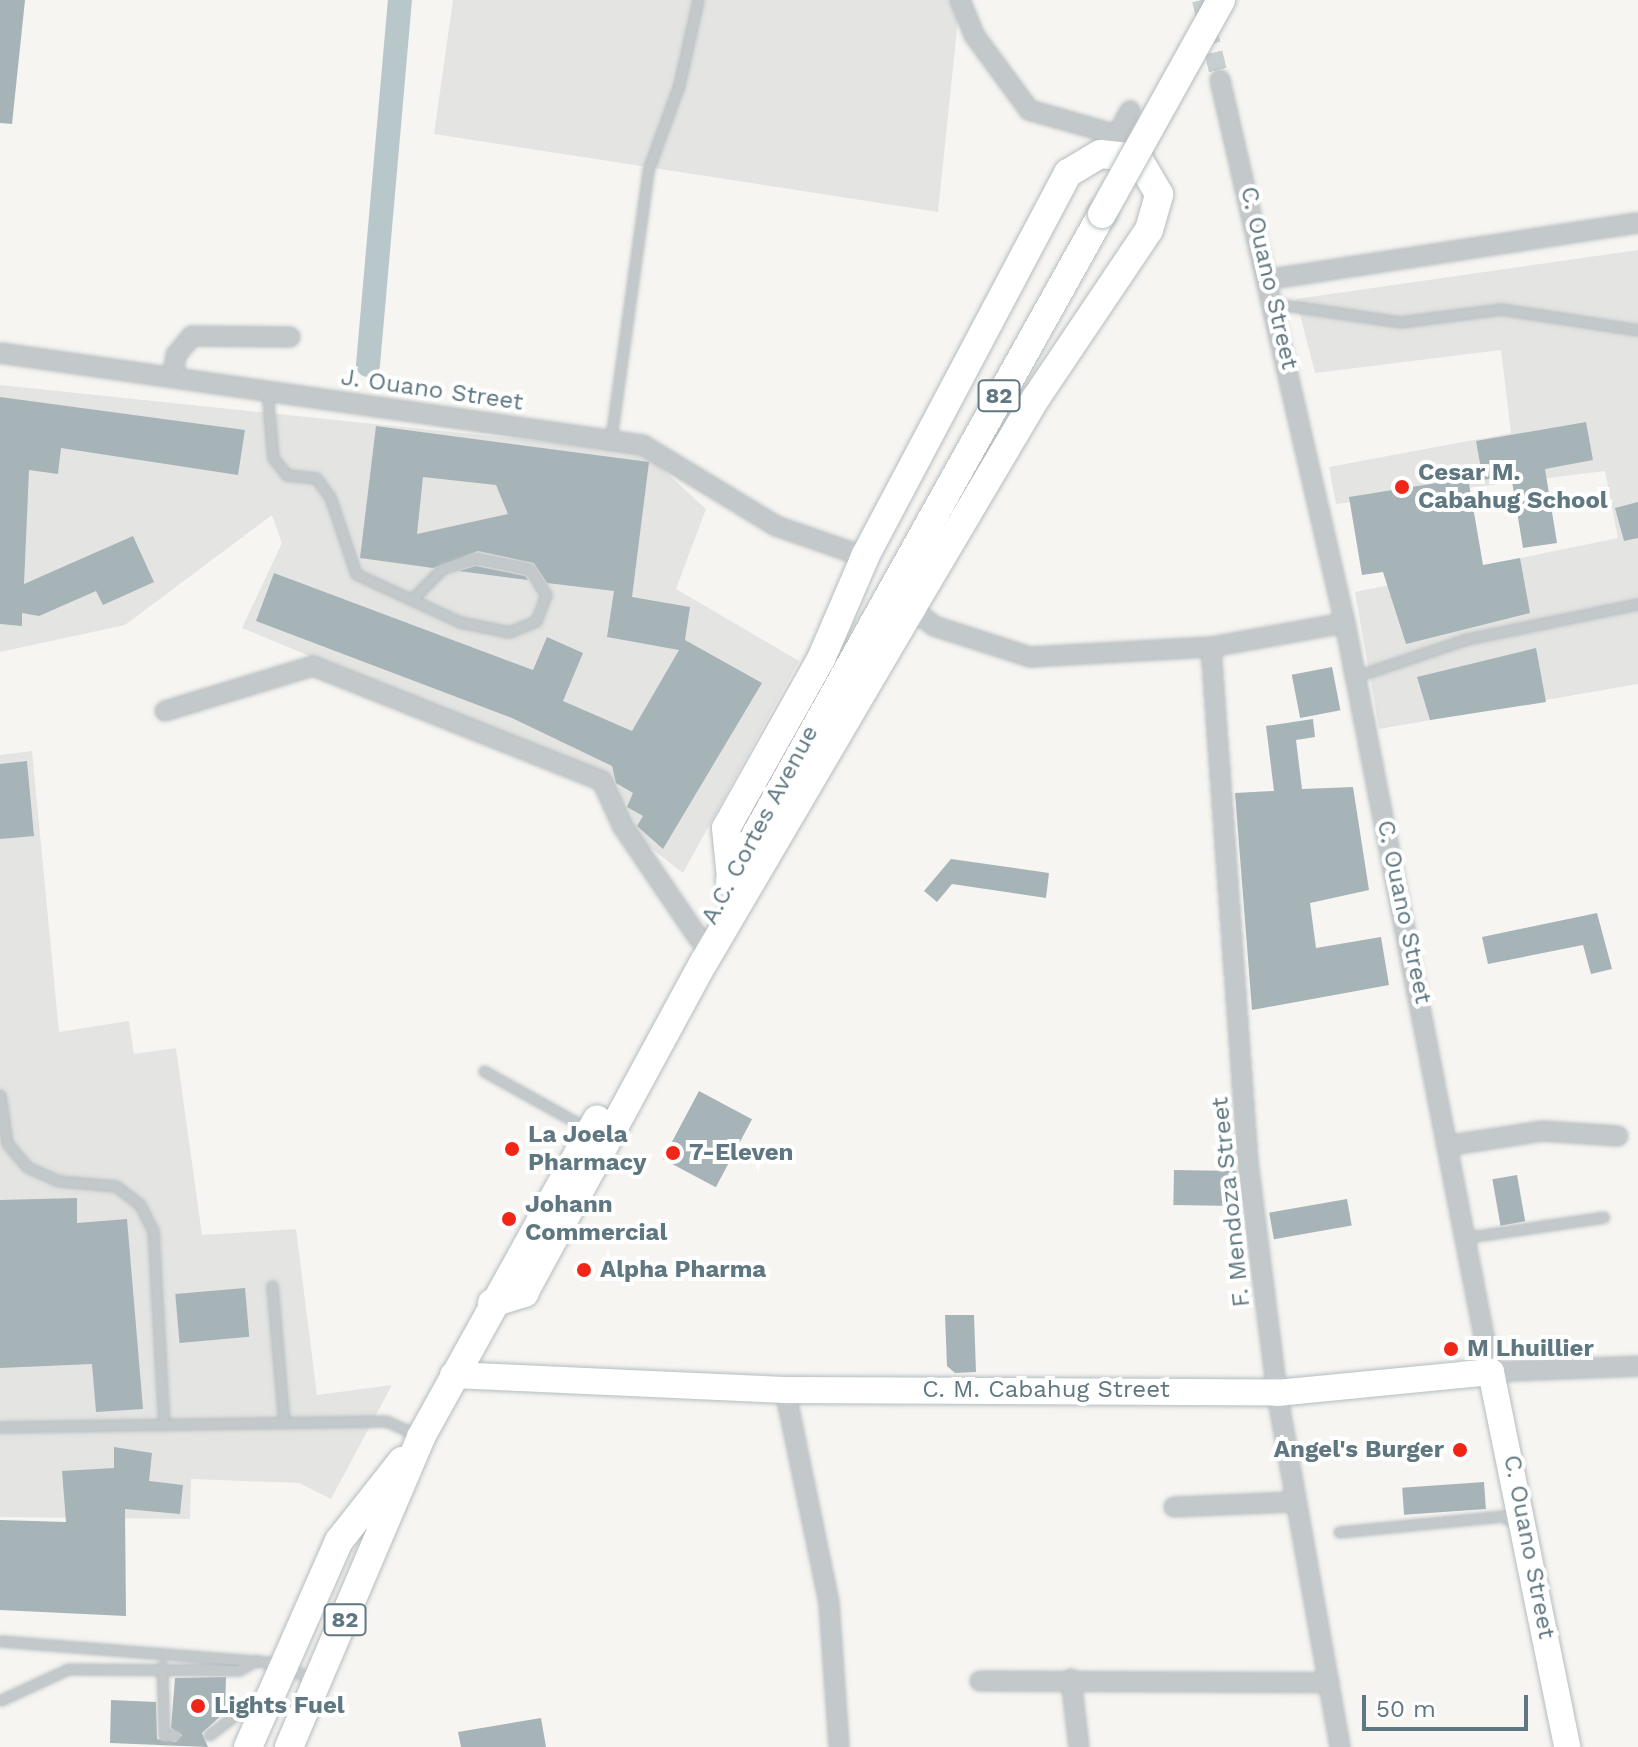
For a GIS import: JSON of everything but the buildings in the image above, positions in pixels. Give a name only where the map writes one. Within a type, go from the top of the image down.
[{"type":"main road","name":"A.C. Cortes Avenue","points":[[289,1747],[421,1437],[453,1375],[1221,0]]},
{"type":"main road","points":[[492,1303],[524,1293],[704,962],[911,609],[1036,398],[1155,219],[1155,178],[1120,146],[1091,157],[1068,173],[865,557],[851,601],[726,828],[731,878]]},
{"type":"main road","name":"A.C. Cortes Avenue","points":[[248,1747],[259,1716],[268,1661],[339,1541],[421,1437]]},
{"type":"street","points":[[960,0],[974,35],[1029,110],[1120,146],[1130,111]]},
{"type":"street","name":"C. Ouano Street","points":[[1220,80],[1277,304],[1357,676],[1452,1145],[1515,1514],[1567,1747]]},
{"type":"street","points":[[1271,279],[1638,223]]},
{"type":"street","points":[[173,376],[176,355],[192,336],[290,337]]},
{"type":"street","name":"J. Ouano Street","points":[[0,353],[611,438],[668,456],[723,498],[830,551],[865,557]]},
{"type":"street","points":[[911,609],[934,626],[1030,657],[1211,647],[1345,623]]},
{"type":"street","name":"F. Mendoza Street","points":[[1211,647],[1248,1163],[1294,1502],[1340,1747]]},
{"type":"street","points":[[165,711],[313,666],[602,781],[623,827],[699,939]]},
{"type":"street","points":[[1452,1145],[1542,1131],[1618,1136]]},
{"type":"street","name":"C. M. Cabahug Street","points":[[453,1375],[785,1390],[1277,1393],[1491,1372],[1638,1366]]},
{"type":"street","points":[[785,1390],[829,1603],[839,1747]]},
{"type":"street","points":[[1174,1507],[1294,1502]]},
{"type":"street","points":[[980,1681],[1071,1679],[1329,1683]]},
{"type":"street","points":[[1071,1679],[1079,1747]]},
{"type":"lane","points":[[611,438],[648,170],[679,85],[698,0]]},
{"type":"lane","points":[[1277,304],[1400,322],[1501,309],[1638,330]]},
{"type":"lane","points":[[267,391],[273,458],[287,475],[316,478],[330,497],[356,574],[460,622],[509,632],[536,621],[546,595],[530,569],[476,558],[443,568],[413,598]]},
{"type":"lane","points":[[1357,676],[1467,639],[1638,604]]},
{"type":"lane","points":[[484,1071],[591,1130]]},
{"type":"lane","points":[[0,1095],[7,1143],[27,1167],[59,1181],[116,1186],[140,1205],[153,1230],[164,1425]]},
{"type":"lane","points":[[1469,1237],[1604,1217]]},
{"type":"lane","points":[[272,1286],[284,1422]]},
{"type":"lane","points":[[0,1427],[386,1421],[421,1437]]},
{"type":"lane","points":[[1339,1532],[1515,1514]]},
{"type":"lane","points":[[0,1641],[268,1661],[317,1681]]},
{"type":"lane","points":[[1,1700],[68,1669],[162,1666],[239,1670],[268,1661]]},
{"type":"lane","points":[[162,1666],[164,1736],[175,1735]]},
{"type":"lane","points":[[209,1735],[242,1710],[259,1716]]},
{"type":"shaded area","points":[[453,0],[960,0],[938,212],[434,134]]},
{"type":"shaded area","points":[[1638,250],[1638,684],[1379,729],[1355,592],[1618,538],[1605,471],[1336,504],[1329,467],[1511,433],[1501,350],[1315,373],[1296,299]]},
{"type":"shaded area","points":[[0,385],[644,452],[706,509],[676,589],[799,661],[683,873],[633,834],[605,778],[242,628],[282,543],[272,515],[125,625],[0,652]]},
{"type":"shaded area","points":[[32,751],[59,1032],[129,1021],[134,1054],[176,1048],[202,1235],[296,1229],[317,1395],[392,1385],[331,1499],[299,1483],[191,1479],[190,1519],[0,1517],[0,755]]},
{"type":"waterway","points":[[368,365],[400,0]]},
{"type":"tunnel","points":[[1201,0],[1220,80]]},
{"type":"place","name":"Cesar M. Cabahug School","points":[[1402,487]]},
{"type":"place","name":"La Joela Pharmacy","points":[[512,1149]]},
{"type":"place","name":"7-Eleven","points":[[673,1153]]},
{"type":"place","name":"Johann Commercial","points":[[509,1219]]},
{"type":"place","name":"Alpha Pharma","points":[[584,1270]]},
{"type":"place","name":"M Lhuillier","points":[[1451,1349]]},
{"type":"place","name":"Angel's Burger","points":[[1460,1450]]},
{"type":"place","name":"Lights Fuel","points":[[198,1706]]}]
